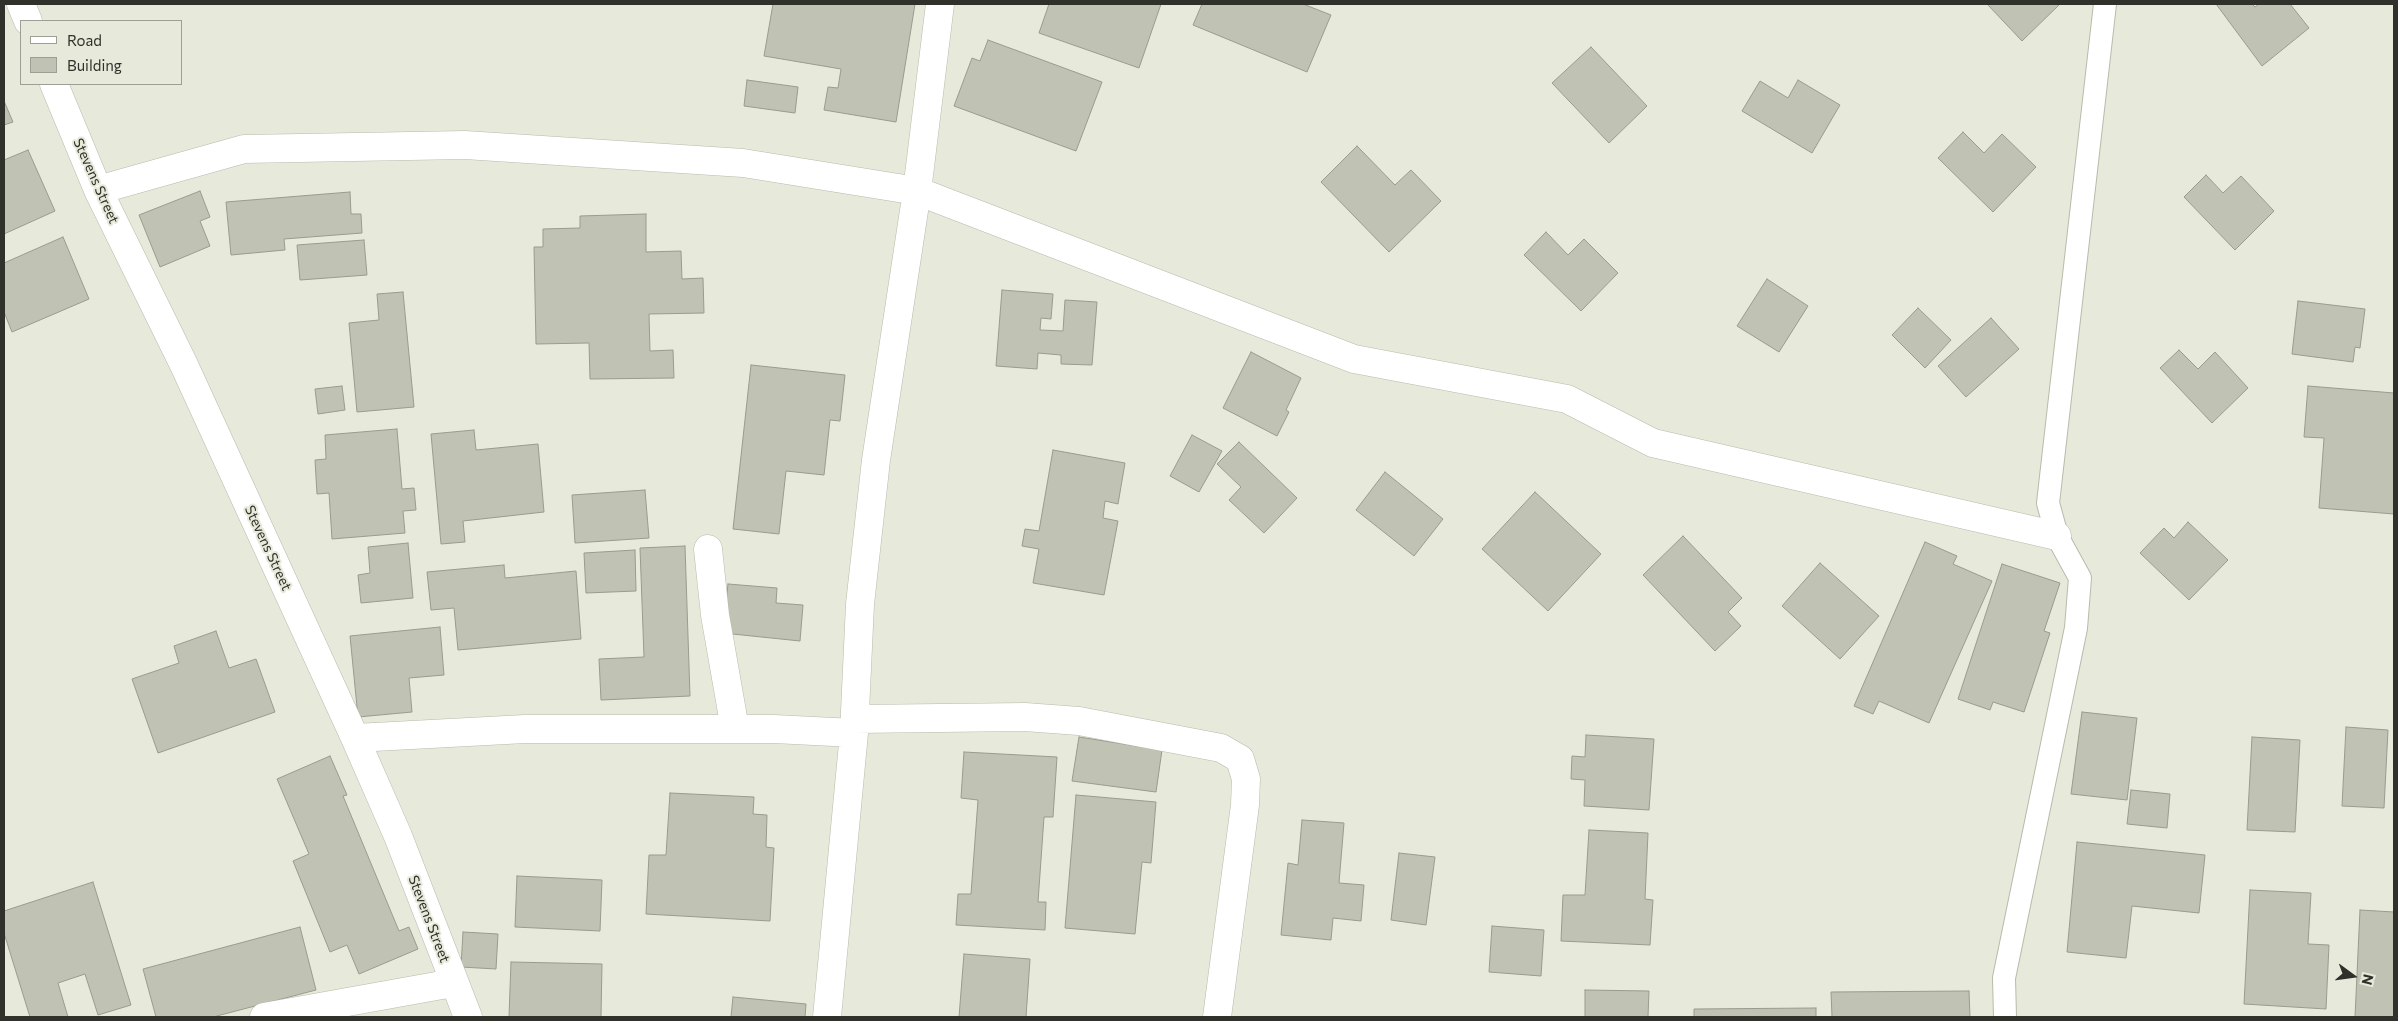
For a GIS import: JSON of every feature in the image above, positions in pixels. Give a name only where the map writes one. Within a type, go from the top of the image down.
[{"type":"street","points":[[21,4],[28,20]]},
{"type":"street","points":[[827,1017],[854,726],[860,604],[876,460],[918,191],[940,4]]},
{"type":"street","name":"Stevens Street","points":[[54,85],[98,190],[184,365],[355,738],[398,836],[453,983],[468,1017]]},
{"type":"street","points":[[98,190],[244,149],[465,145],[743,163],[918,191],[1354,359],[1567,399],[1653,444],[2057,536]]},
{"type":"street","points":[[708,549],[715,615],[735,729]]},
{"type":"street","points":[[355,738],[525,728],[735,729],[854,726],[1025,717],[1079,721],[1221,748],[1240,759],[1246,779],[1245,805],[1217,1017]]},
{"type":"street","points":[[264,1017],[453,983]]},
{"type":"lane","points":[[2005,1017],[2004,978],[2076,628],[2080,578],[2057,536],[2048,503],[2105,4]]},
{"type":"building","points":[[773,4],[915,4],[896,122],[824,110],[828,87],[838,88],[841,69],[764,56]]},
{"type":"building","points":[[1049,4],[1161,4],[1139,68],[1039,33]]},
{"type":"building","points":[[1202,4],[1303,4],[1331,15],[1307,72],[1193,25]]},
{"type":"building","points":[[1987,4],[2060,4],[2022,41]]},
{"type":"building","points":[[2216,4],[2252,4],[2255,7],[2259,4],[2290,4],[2309,28],[2262,66]]},
{"type":"building","points":[[988,40],[1102,82],[1076,151],[954,106],[972,58],[980,61]]},
{"type":"building","points":[[1591,47],[1647,106],[1609,143],[1552,83]]},
{"type":"building","points":[[747,80],[798,87],[795,113],[744,106]]},
{"type":"building","points":[[1798,80],[1840,105],[1812,153],[1742,111],[1760,81],[1788,98]]},
{"type":"building","points":[[4,101],[13,122],[4,125]]},
{"type":"building","points":[[1963,132],[1984,153],[2002,134],[2036,167],[1993,212],[1938,158]]},
{"type":"building","points":[[1357,146],[1395,185],[1411,170],[1441,201],[1389,252],[1321,182]]},
{"type":"building","points":[[28,150],[55,211],[4,234],[4,160]]},
{"type":"building","points":[[2206,175],[2223,193],[2241,176],[2274,211],[2235,250],[2184,197]]},
{"type":"building","points":[[200,191],[210,217],[200,221],[210,246],[160,267],[139,215]]},
{"type":"building","points":[[350,192],[351,214],[361,214],[362,233],[284,239],[285,250],[231,255],[226,202]]},
{"type":"building","points":[[646,214],[646,252],[681,251],[682,279],[703,278],[704,313],[649,314],[650,351],[673,350],[674,378],[590,379],[589,343],[536,344],[534,247],[543,247],[543,229],[580,228],[580,216]]},
{"type":"building","points":[[1546,232],[1568,255],[1584,239],[1618,273],[1581,311],[1524,255]]},
{"type":"building","points":[[63,237],[89,299],[12,332],[4,312],[4,263]]},
{"type":"building","points":[[364,240],[367,275],[300,280],[297,245]]},
{"type":"building","points":[[1767,279],[1808,306],[1779,352],[1737,326]]},
{"type":"building","points":[[1002,290],[1053,294],[1051,319],[1041,318],[1040,330],[1063,331],[1065,300],[1097,302],[1092,365],[1061,364],[1061,355],[1038,353],[1037,369],[996,366]]},
{"type":"building","points":[[403,292],[414,407],[357,412],[349,323],[379,320],[377,294]]},
{"type":"building","points":[[2298,301],[2365,309],[2360,348],[2355,347],[2353,362],[2292,354]]},
{"type":"building","points":[[1918,308],[1951,340],[1925,368],[1892,335]]},
{"type":"building","points":[[1991,318],[2019,349],[1966,397],[1938,366]]},
{"type":"building","points":[[2179,350],[2198,369],[2215,352],[2248,388],[2212,423],[2160,368]]},
{"type":"building","points":[[1251,352],[1301,378],[1286,410],[1289,412],[1277,436],[1223,408]]},
{"type":"building","points":[[751,365],[845,375],[840,421],[830,420],[824,475],[786,471],[779,534],[733,529]]},
{"type":"building","points":[[342,386],[345,410],[318,414],[315,389]]},
{"type":"building","points":[[2308,386],[2394,393],[2394,514],[2319,508],[2324,438],[2304,437]]},
{"type":"building","points":[[397,429],[402,489],[414,488],[416,510],[403,511],[405,533],[332,539],[329,493],[317,494],[315,460],[326,459],[325,435]]},
{"type":"building","points":[[474,430],[476,450],[538,444],[544,512],[463,521],[465,542],[441,544],[431,434]]},
{"type":"building","points":[[1192,435],[1222,451],[1199,492],[1170,476]]},
{"type":"building","points":[[1239,442],[1297,498],[1264,533],[1229,500],[1241,487],[1217,464]]},
{"type":"building","points":[[1053,450],[1125,463],[1118,504],[1105,501],[1103,518],[1118,521],[1104,595],[1033,583],[1039,549],[1022,546],[1025,529],[1039,531]]},
{"type":"building","points":[[1385,472],[1443,519],[1414,556],[1356,510]]},
{"type":"building","points":[[645,490],[649,538],[575,543],[572,495]]},
{"type":"building","points":[[1535,492],[1601,554],[1548,611],[1482,549]]},
{"type":"building","points":[[2188,522],[2228,560],[2189,600],[2140,553],[2164,528],[2174,538]]},
{"type":"building","points":[[1683,536],[1742,598],[1728,612],[1741,626],[1715,651],[1643,575]]},
{"type":"building","points":[[1925,542],[1957,556],[1953,564],[1992,581],[1929,723],[1879,701],[1873,714],[1854,706]]},
{"type":"building","points":[[408,543],[413,598],[361,603],[358,575],[370,573],[368,547]]},
{"type":"building","points":[[685,546],[690,696],[601,700],[599,659],[644,657],[640,548]]},
{"type":"building","points":[[635,550],[636,591],[586,593],[584,553]]},
{"type":"building","points":[[1820,563],[1879,616],[1840,659],[1782,606]]},
{"type":"building","points":[[2002,564],[2060,583],[2044,631],[2050,633],[2024,712],[1993,702],[1990,710],[1958,699]]},
{"type":"building","points":[[504,565],[505,578],[576,571],[581,639],[458,650],[454,608],[431,610],[427,572]]},
{"type":"building","points":[[728,584],[777,588],[776,603],[803,605],[800,641],[723,633]]},
{"type":"building","points":[[440,627],[444,675],[409,678],[412,712],[358,717],[350,636]]},
{"type":"building","points":[[216,631],[229,668],[256,659],[275,712],[158,753],[132,679],[179,663],[174,646]]},
{"type":"building","points":[[2082,712],[2137,718],[2127,800],[2071,794]]},
{"type":"building","points":[[2346,727],[2388,730],[2384,808],[2342,806]]},
{"type":"building","points":[[1586,735],[1654,739],[1649,810],[1584,806],[1585,780],[1571,779],[1572,756],[1585,757]]},
{"type":"building","points":[[1079,737],[1162,750],[1156,792],[1072,781]]},
{"type":"building","points":[[2252,737],[2300,740],[2295,832],[2247,830]]},
{"type":"building","points":[[964,752],[1057,757],[1053,817],[1044,817],[1038,902],[1046,902],[1045,930],[956,925],[958,894],[971,894],[978,800],[961,798]]},
{"type":"building","points":[[330,756],[347,795],[343,796],[399,931],[409,927],[418,949],[359,974],[347,945],[330,952],[293,861],[309,854],[277,779]]},
{"type":"building","points":[[2131,790],[2170,794],[2167,828],[2127,824]]},
{"type":"building","points":[[670,793],[754,797],[753,814],[767,815],[766,847],[774,848],[770,921],[646,914],[649,855],[666,855]]},
{"type":"building","points":[[1076,795],[1156,802],[1151,863],[1142,862],[1135,934],[1065,928]]},
{"type":"building","points":[[1302,820],[1344,823],[1339,883],[1364,885],[1361,921],[1333,918],[1331,940],[1281,935],[1288,863],[1298,865]]},
{"type":"building","points":[[1589,830],[1648,833],[1645,899],[1653,900],[1650,945],[1561,941],[1563,895],[1585,895]]},
{"type":"building","points":[[2077,842],[2205,855],[2199,913],[2132,906],[2126,958],[2067,952]]},
{"type":"building","points":[[1399,853],[1435,857],[1426,925],[1391,920]]},
{"type":"building","points":[[517,876],[602,880],[600,931],[515,927]]},
{"type":"building","points":[[93,882],[131,1005],[98,1015],[85,974],[58,983],[68,1017],[30,1017],[4,933],[4,911]]},
{"type":"building","points":[[2250,890],[2311,893],[2308,944],[2329,945],[2326,1009],[2244,1004]]},
{"type":"building","points":[[2360,910],[2394,912],[2394,1017],[2355,1017]]},
{"type":"building","points":[[1492,926],[1544,930],[1541,976],[1489,972]]},
{"type":"building","points":[[300,927],[316,990],[213,1017],[156,1017],[143,969]]},
{"type":"building","points":[[463,932],[498,934],[496,969],[461,967]]},
{"type":"building","points":[[964,954],[1030,959],[1026,1017],[959,1017]]},
{"type":"building","points":[[511,962],[602,964],[601,1017],[509,1017]]},
{"type":"building","points":[[1585,990],[1649,991],[1648,1017],[1585,1017]]},
{"type":"building","points":[[1969,991],[1970,1017],[1832,1017],[1831,992]]},
{"type":"building","points":[[733,997],[806,1004],[805,1017],[731,1017]]},
{"type":"building","points":[[1816,1008],[1816,1017],[1694,1017],[1694,1009]]}]
